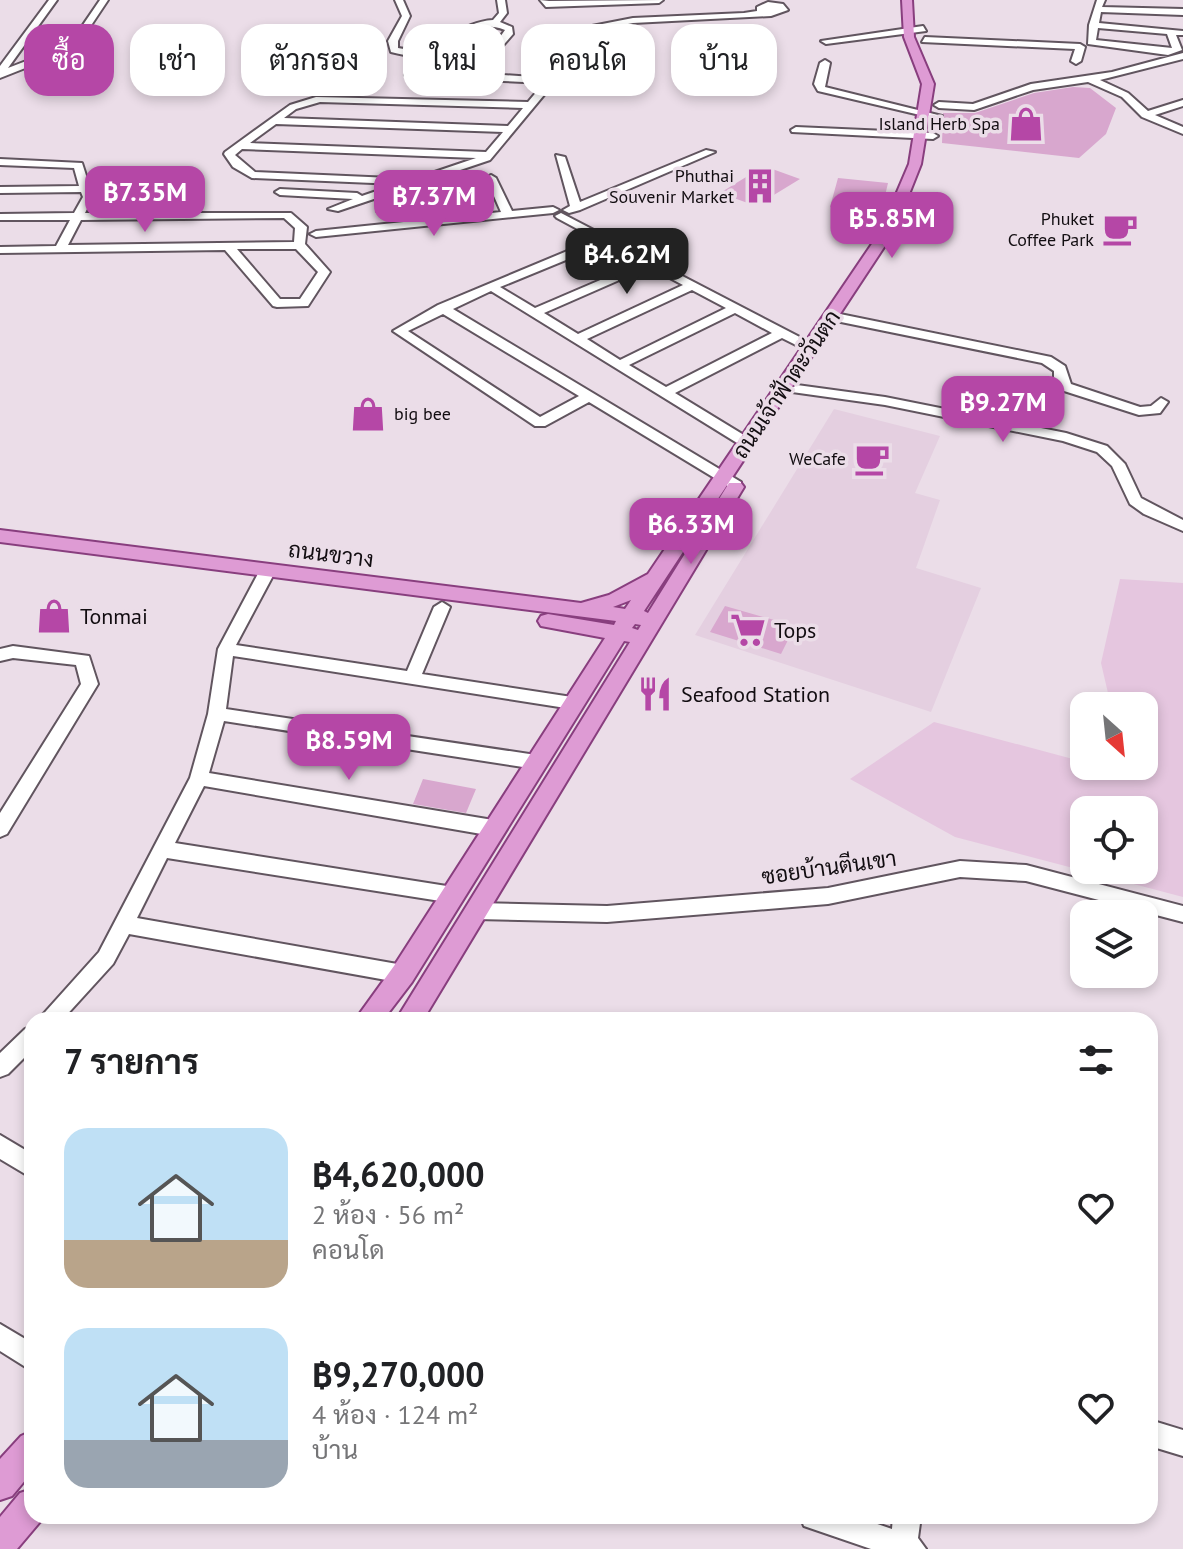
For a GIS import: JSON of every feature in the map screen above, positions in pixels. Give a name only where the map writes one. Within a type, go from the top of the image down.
[{"type":"main road","name":"ถนนเจ้าฟ้าตะวันตก","points":[[374,1012],[403,974],[572,703],[658,577],[797,389],[818,349],[902,225],[917,193],[934,112],[919,33],[907,0]]},
{"type":"main road","name":"ถนนเจ้าฟ้าตะวันตก","points":[[919,0],[919,33]]},
{"type":"main road","name":"ถนนเจ้าฟ้าตะวันตก","points":[[414,1012],[650,630],[730,482],[747,443],[887,232],[927,136]]},
{"type":"main road","name":"ถนนขวาง","points":[[0,536],[442,607],[569,616]]},
{"type":"main road","name":"ถนนขวาง","points":[[0,548],[264,577],[569,616],[650,630]]},
{"type":"main road","points":[[600,662],[569,616],[615,600],[658,577]]},
{"type":"main road","points":[[0,1484],[24,1456]]},
{"type":"main road","points":[[0,1543],[24,1514]]},
{"type":"street","points":[[0,74],[53,0]]},
{"type":"street","points":[[0,74],[73,46],[104,0]]},
{"type":"street","points":[[399,0],[408,12],[393,41],[394,50],[400,52],[432,51],[470,25],[498,24]]},
{"type":"street","points":[[495,23],[503,13],[501,0]]},
{"type":"street","points":[[544,0],[546,4],[659,0]]},
{"type":"street","points":[[625,24],[729,19],[781,12],[784,10],[783,3]]},
{"type":"street","points":[[1171,33],[1177,50],[1091,42],[1099,5],[1183,12]]},
{"type":"street","points":[[1093,25],[1183,33]]},
{"type":"street","points":[[826,41],[919,33],[1080,47],[1076,61]]},
{"type":"street","points":[[1110,71],[1117,45]]},
{"type":"street","points":[[825,63],[819,84],[821,89],[934,112],[974,107],[1031,87],[1090,79],[1183,56]]},
{"type":"street","points":[[1090,79],[1125,95],[1146,115],[1183,131]]},
{"type":"street","points":[[334,209],[481,161],[538,96]]},
{"type":"street","points":[[415,182],[252,175],[237,165],[229,154],[304,102],[333,97],[530,105]]},
{"type":"street","points":[[1146,115],[1183,103]]},
{"type":"street","points":[[274,121],[510,129]]},
{"type":"street","points":[[796,130],[927,136]]},
{"type":"street","points":[[239,146],[489,155]]},
{"type":"street","points":[[0,149],[7,151],[0,162]]},
{"type":"street","points":[[316,234],[507,213],[565,211],[710,152]]},
{"type":"street","points":[[560,157],[565,211],[605,240],[810,348]]},
{"type":"street","points":[[0,162],[78,165],[88,197],[60,249]]},
{"type":"street","points":[[185,174],[189,202]]},
{"type":"street","points":[[491,178],[507,213]]},
{"type":"street","points":[[0,190],[86,189]]},
{"type":"street","points":[[126,189],[189,202],[287,215],[301,227],[299,245]]},
{"type":"street","points":[[280,192],[367,196]]},
{"type":"street","points":[[429,192],[438,220]]},
{"type":"street","points":[[0,217],[79,217],[189,202]]},
{"type":"street","points":[[383,211],[434,205]]},
{"type":"street","points":[[590,396],[540,423],[399,331],[491,286],[605,240]]},
{"type":"street","points":[[0,250],[228,246],[299,245],[324,272],[304,303],[277,303],[228,246]]},
{"type":"street","points":[[536,312],[649,263]]},
{"type":"street","points":[[491,286],[747,443]]},
{"type":"street","points":[[578,339],[691,286]]},
{"type":"street","points":[[442,308],[730,482]]},
{"type":"street","points":[[620,365],[734,309]]},
{"type":"street","points":[[840,318],[1046,360],[1060,369],[1061,381],[1066,387],[1139,411],[1155,410],[1161,402]]},
{"type":"street","points":[[665,393],[780,334]]},
{"type":"street","points":[[797,389],[885,401],[1066,437],[1102,449],[1118,464],[1135,501],[1149,511],[1183,526]]},
{"type":"street","points":[[63,1012],[106,958],[199,778],[217,714],[226,649],[264,577]]},
{"type":"street","points":[[412,678],[442,607]]},
{"type":"street","points":[[226,649],[572,703]]},
{"type":"street","points":[[0,655],[13,652],[83,660],[90,684],[0,829]]},
{"type":"street","points":[[217,714],[536,762]]},
{"type":"street","points":[[199,778],[493,828]]},
{"type":"street","points":[[162,849],[453,895]]},
{"type":"street","name":"ซอยบ้านตีนเขา","points":[[476,911],[607,914],[828,896],[960,869],[1026,873],[1183,914]]},
{"type":"street","points":[[123,924],[403,974]]},
{"type":"street","points":[[0,1067],[24,1044]]},
{"type":"street","points":[[0,1146],[24,1162]]},
{"type":"street","points":[[0,1336],[24,1352]]},
{"type":"street","points":[[1158,1435],[1183,1443]]},
{"type":"street","points":[[837,1524],[906,1548],[907,1524]]},
{"type":"shaded area","points":[[834,409],[940,436],[915,493],[940,500],[916,568],[981,588],[931,712],[695,635]]},
{"type":"shaded area","points":[[1120,579],[1183,583],[1183,897],[1134,884],[1158,884],[1158,796],[1070,796],[1070,867],[955,837],[850,779],[934,722],[1070,758],[1070,780],[1158,780],[1158,692],[1108,692],[1101,663]]},
{"type":"building","name":"Island Herb Spa","points":[[1073,87],[1090,88],[1116,108],[1106,134],[1079,158],[942,143],[943,113],[975,113],[1034,93]]},
{"type":"building","name":"Phuthai Souvenir Market","points":[[764,166],[800,179],[756,206],[720,193]]},
{"type":"building","points":[[838,178],[888,183],[881,213],[830,207]]},
{"type":"building","name":"Tops","points":[[725,606],[781,622],[778,628],[792,632],[781,654],[710,632]]},
{"type":"building","points":[[423,779],[476,789],[466,813],[413,804]]},
{"type":"place","name":"Island Herb Spa","points":[[1026,124]]},
{"type":"place","name":"Phuthai Souvenir Market","points":[[760,186]]},
{"type":"place","name":"Phuket Coffee Park","points":[[1120,229]]},
{"type":"place","name":"big bee","points":[[368,414]]},
{"type":"place","name":"WeCafe","points":[[872,459]]},
{"type":"place","name":"Tonmai","points":[[54,616]]},
{"type":"place","name":"Tops","points":[[748,630]]},
{"type":"place","name":"Seafood Station","points":[[655,694]]}]
